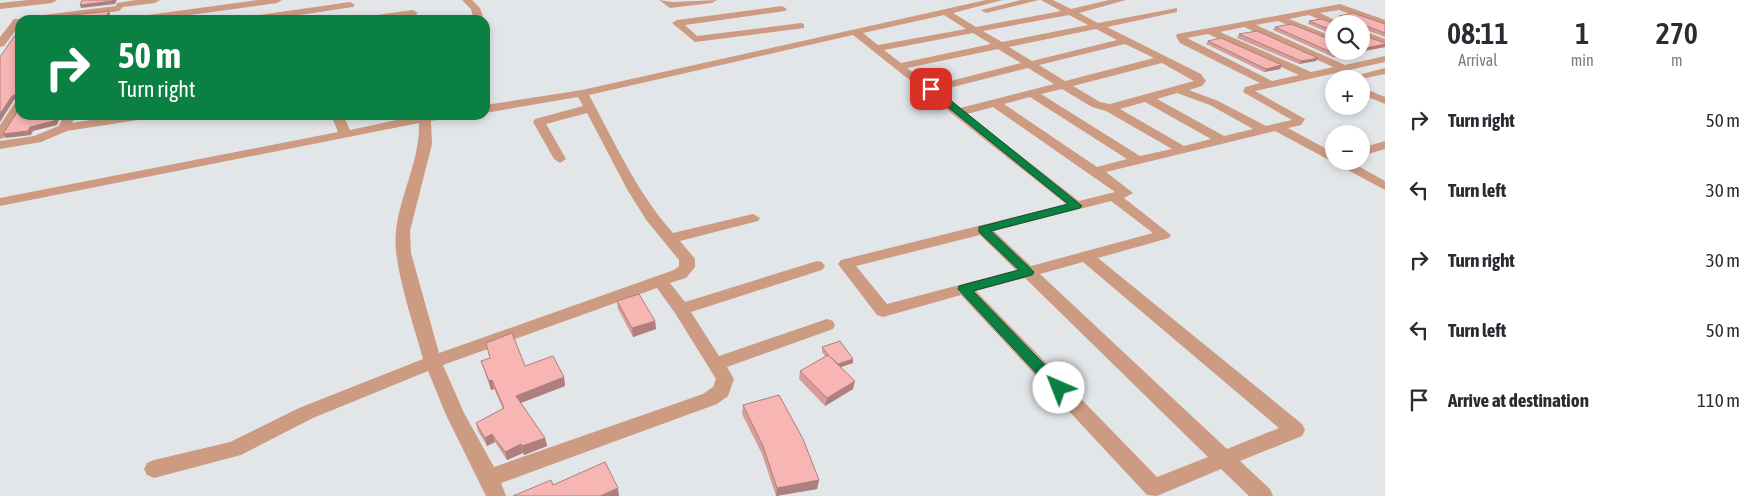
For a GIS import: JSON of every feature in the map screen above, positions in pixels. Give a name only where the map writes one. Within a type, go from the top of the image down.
[{"type":"street","points":[[0,6],[52,0]]},
{"type":"street","points":[[69,15],[76,0]]},
{"type":"street","points":[[76,15],[120,4],[155,0]]},
{"type":"street","points":[[169,15],[277,0]]},
{"type":"street","points":[[467,0],[477,15]]},
{"type":"street","points":[[664,0],[670,5],[712,0]]},
{"type":"street","points":[[774,0],[817,39]]},
{"type":"street","points":[[948,14],[998,0]]},
{"type":"street","points":[[490,108],[582,93],[817,39],[1034,0]]},
{"type":"street","points":[[1046,0],[1200,79],[1198,84],[1110,108]]},
{"type":"street","points":[[878,48],[1070,12],[1121,0]]},
{"type":"street","points":[[281,15],[350,5]]},
{"type":"street","points":[[1270,84],[1180,38],[1340,7],[1385,24]]},
{"type":"street","points":[[782,9],[677,23],[695,39],[802,26]]},
{"type":"street","points":[[900,66],[1002,46],[1095,24],[1174,10]]},
{"type":"street","points":[[394,15],[413,12]]},
{"type":"street","points":[[1309,12],[1325,19]]},
{"type":"street","points":[[948,14],[1033,65],[1089,102],[1110,108],[1183,150]]},
{"type":"street","points":[[1278,18],[1325,38]]},
{"type":"street","points":[[0,23],[15,22]]},
{"type":"street","points":[[1245,24],[1343,68]]},
{"type":"street","points":[[1,41],[15,28]]},
{"type":"street","points":[[1210,31],[1308,76]]},
{"type":"street","points":[[857,33],[931,89],[1076,206]]},
{"type":"street","points":[[1370,36],[1385,42]]},
{"type":"street","points":[[931,89],[1127,40]]},
{"type":"street","points":[[1370,55],[1382,59]]},
{"type":"street","points":[[960,112],[1164,59]]},
{"type":"street","points":[[1096,170],[1296,122],[1299,119],[1248,91],[1270,84],[1382,59]]},
{"type":"street","points":[[1370,75],[1383,73]]},
{"type":"street","points":[[1177,90],[1214,103],[1325,154]]},
{"type":"street","points":[[154,469],[243,446],[306,413],[433,362],[680,274],[687,267],[686,259],[654,221],[634,191],[582,93]]},
{"type":"street","points":[[1032,94],[1138,160]]},
{"type":"street","points":[[1370,94],[1385,101]]},
{"type":"street","points":[[1147,98],[1222,140]]},
{"type":"street","points":[[995,103],[1096,170],[1126,193],[1113,196],[1076,206],[846,264],[883,311],[1164,234],[1113,196]]},
{"type":"street","points":[[560,159],[539,122],[591,108]]},
{"type":"street","points":[[0,135],[15,111]]},
{"type":"street","points":[[64,128],[68,120]]},
{"type":"street","points":[[0,145],[37,139],[64,128],[113,120]]},
{"type":"street","points":[[339,120],[345,133]]},
{"type":"street","points":[[0,202],[414,120]]},
{"type":"street","points":[[425,120],[426,144],[403,231],[403,253],[433,362],[455,415],[489,478],[496,496]]},
{"type":"street","points":[[1370,150],[1385,146]]},
{"type":"street","points":[[1356,170],[1385,186]]},
{"type":"street","points":[[670,239],[753,218]]},
{"type":"street","points":[[983,229],[1263,496]]},
{"type":"street","points":[[964,289],[1158,492],[1224,459],[1295,430],[1086,256]]},
{"type":"street","points":[[681,309],[817,266]]},
{"type":"street","points":[[489,478],[710,399],[721,391],[725,379],[681,309],[660,281]]},
{"type":"street","points":[[715,364],[827,325]]},
{"type":"building","points":[[82,0],[113,0],[113,1],[80,5]]},
{"type":"building","points":[[109,11],[107,15],[72,15]]},
{"type":"building","points":[[1370,19],[1385,24],[1385,33],[1370,27]]},
{"type":"building","points":[[1325,20],[1325,27],[1309,21]]},
{"type":"building","points":[[1291,24],[1325,37],[1325,50],[1275,27]]},
{"type":"building","points":[[1257,31],[1318,58],[1301,61],[1239,34]]},
{"type":"building","points":[[15,35],[15,95],[12,96],[0,114],[0,57]]},
{"type":"building","points":[[1221,38],[1282,65],[1266,69],[1208,41]]},
{"type":"building","points":[[1370,38],[1385,43],[1370,47]]},
{"type":"building","points":[[15,115],[15,120],[54,120],[30,127],[28,131],[3,134]]},
{"type":"building","points":[[639,294],[655,321],[632,328],[617,301]]},
{"type":"building","points":[[512,333],[525,366],[553,356],[564,377],[516,396],[545,438],[522,446],[521,444],[505,452],[492,434],[485,438],[476,423],[504,408],[492,380],[489,381],[481,361],[490,358],[486,343]]},
{"type":"building","points":[[840,341],[853,359],[838,364],[822,347]]},
{"type":"building","points":[[828,355],[855,381],[827,398],[800,371]]},
{"type":"building","points":[[779,395],[803,439],[819,480],[777,488],[763,446],[743,405]]},
{"type":"building","points":[[605,462],[618,488],[600,496],[513,496],[551,480],[553,485]]},
{"type":"route","points":[[931,89],[1076,206],[983,229],[1028,272],[964,289],[1059,388]]}]
